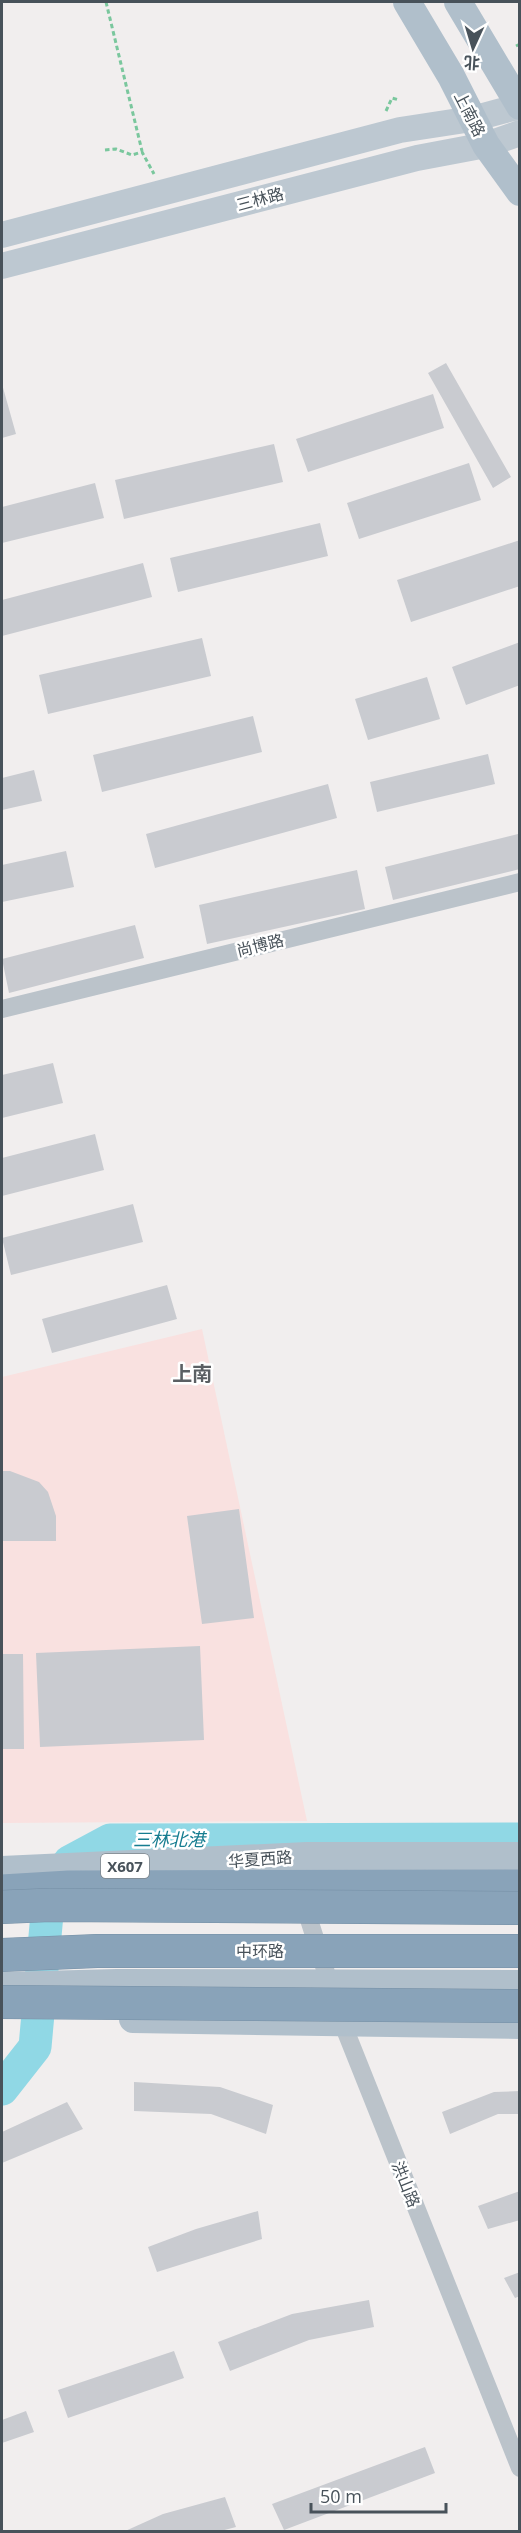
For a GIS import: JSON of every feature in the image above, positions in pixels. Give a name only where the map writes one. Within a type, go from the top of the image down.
[{"type":"highway","points":[[2,1892],[81,1887],[519,1886]]},
{"type":"highway","points":[[2,1907],[50,1905],[519,1908]]},
{"type":"highway","name":"中环路","points":[[2,1955],[98,1951],[519,1951]]},
{"type":"highway","points":[[2,2002],[519,2006]]},
{"type":"main road","name":"上南路","points":[[407,2],[451,76],[486,145],[519,192]]},
{"type":"main road","points":[[458,2],[519,106]]},
{"type":"main road","name":"三林路","points":[[2,235],[400,130],[472,119],[519,106]]},
{"type":"main road","name":"三林路","points":[[2,266],[417,158],[486,145],[519,133]]},
{"type":"main road","name":"华夏西路","points":[[2,1870],[249,1861],[307,1856],[519,1856]]},
{"type":"main road","points":[[2,1897],[75,1895],[519,1899]]},
{"type":"main road","points":[[2,1986],[117,1983],[519,1984]]},
{"type":"main road","points":[[2,2016],[519,2025]]},
{"type":"street","name":"尚博路","points":[[2,1009],[519,882]]},
{"type":"street","name":"洪山路","points":[[302,1898],[342,2022],[519,2468]]},
{"type":"path","points":[[106,2],[142,152]]},
{"type":"path","points":[[387,110],[392,98],[399,100]]},
{"type":"shaded area","points":[[202,1329],[307,1821],[2,1823],[2,1377]]},
{"type":"building","points":[[446,363],[511,477],[493,488],[428,373]]},
{"type":"building","points":[[2,384],[16,434],[2,438]]},
{"type":"building","points":[[433,394],[444,428],[308,472],[296,439]]},
{"type":"building","points":[[274,444],[283,482],[124,519],[115,480]]},
{"type":"building","points":[[469,463],[481,500],[359,539],[347,503]]},
{"type":"building","points":[[95,483],[104,518],[2,543],[2,507]]},
{"type":"building","points":[[320,523],[328,556],[178,592],[170,558]]},
{"type":"building","points":[[520,540],[520,586],[411,622],[397,580]]},
{"type":"building","points":[[143,563],[152,597],[2,636],[2,600]]},
{"type":"building","points":[[202,638],[211,676],[48,714],[39,675]]},
{"type":"building","points":[[520,642],[520,685],[466,705],[452,667]]},
{"type":"building","points":[[427,677],[440,719],[368,740],[355,699]]},
{"type":"building","points":[[253,716],[262,752],[102,792],[93,755]]},
{"type":"building","points":[[488,754],[495,784],[377,812],[370,782]]},
{"type":"building","points":[[34,770],[42,801],[2,810],[2,778]]},
{"type":"building","points":[[328,784],[337,818],[155,868],[146,834]]},
{"type":"building","points":[[518,834],[520,869],[393,900],[385,867]]},
{"type":"building","points":[[66,851],[74,887],[2,902],[2,865]]},
{"type":"building","points":[[357,870],[365,909],[207,944],[199,905]]},
{"type":"building","points":[[135,925],[144,958],[9,993],[2,959]]},
{"type":"building","points":[[53,1063],[63,1103],[2,1118],[2,1075]]},
{"type":"building","points":[[95,1134],[104,1170],[2,1196],[2,1158]]},
{"type":"building","points":[[133,1204],[143,1242],[11,1275],[2,1238]]},
{"type":"building","points":[[167,1285],[177,1319],[52,1353],[42,1319]]},
{"type":"building","points":[[2,1471],[10,1471],[39,1482],[48,1492],[56,1516],[56,1541],[2,1541]]},
{"type":"building","points":[[239,1509],[254,1618],[202,1624],[187,1516]]},
{"type":"building","points":[[200,1646],[204,1740],[40,1747],[36,1653]]},
{"type":"building","points":[[2,1654],[23,1654],[24,1749],[2,1749]]},
{"type":"building","points":[[134,2082],[220,2087],[273,2105],[266,2134],[211,2114],[134,2111]]},
{"type":"building","points":[[520,2091],[520,2114],[498,2114],[450,2134],[442,2112],[494,2092]]},
{"type":"building","points":[[67,2102],[83,2129],[2,2163],[2,2132]]},
{"type":"building","points":[[520,2191],[520,2220],[488,2229],[478,2206]]},
{"type":"building","points":[[258,2211],[262,2239],[157,2272],[148,2247],[196,2229]]},
{"type":"building","points":[[520,2272],[520,2296],[515,2298],[504,2278]]},
{"type":"building","points":[[369,2300],[374,2327],[309,2340],[230,2371],[218,2342],[292,2314]]},
{"type":"building","points":[[174,2351],[184,2378],[68,2418],[58,2390]]},
{"type":"building","points":[[26,2411],[34,2432],[2,2443],[2,2420]]},
{"type":"building","points":[[425,2447],[435,2473],[284,2530],[272,2504]]},
{"type":"building","points":[[225,2497],[236,2527],[217,2532],[123,2532],[163,2514]]},
{"type":"waterway","name":"三林北港","points":[[2,2089],[35,2047],[48,1903],[69,1862],[110,1840],[520,1839]]},
{"type":"district","name":"上南","points":[[192,1373]]}]
